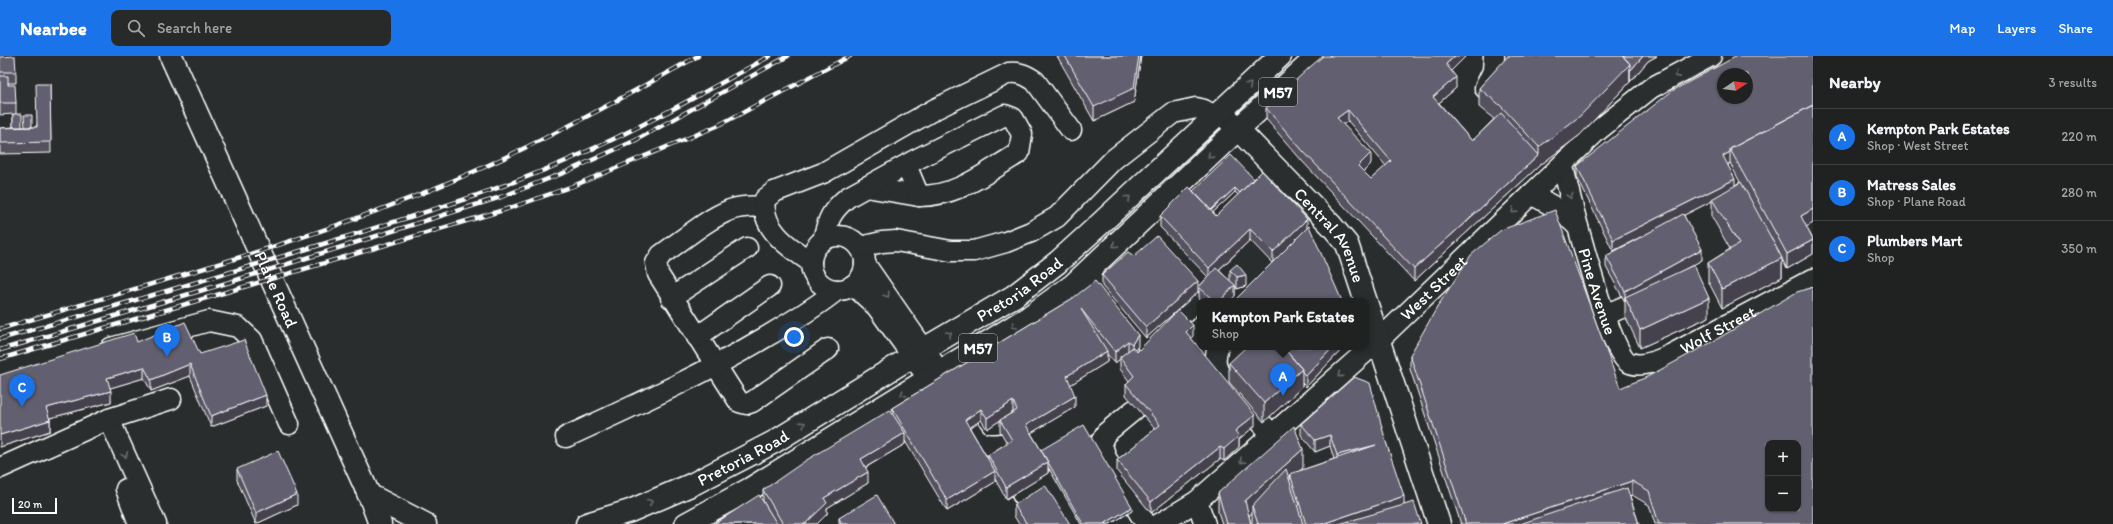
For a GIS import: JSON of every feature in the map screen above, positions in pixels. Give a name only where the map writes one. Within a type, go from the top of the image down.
[{"type":"main road","name":"Plane Road","points":[[171,56],[370,496],[380,524]]},
{"type":"main road","name":"Pretoria Road","points":[[586,524],[622,517],[693,484],[774,442],[1014,296],[1058,262],[1280,56]]},
{"type":"main road","name":"Pretoria Road","points":[[686,524],[755,498],[1029,317],[1073,285],[1238,129],[1318,56]]},
{"type":"main road","name":"Central Avenue","points":[[1218,114],[1238,129],[1331,225],[1346,244],[1365,298]]},
{"type":"main road","name":"Central Avenue","points":[[1369,311],[1439,524]]},
{"type":"main road","points":[[370,524],[370,496],[425,524]]},
{"type":"street","points":[[1485,88],[1493,71],[1494,56]]},
{"type":"street","name":"West Street","points":[[1369,349],[1596,132],[1651,88],[1711,56]]},
{"type":"street","points":[[936,378],[918,353],[877,307],[845,287],[829,288],[813,270],[787,246],[769,222],[764,206],[765,199],[774,192],[823,173],[935,109],[1009,73],[1021,73],[1035,82],[1072,130]]},
{"type":"street","points":[[566,437],[665,392],[715,366],[814,309],[859,279],[863,255],[882,242],[896,241],[951,251],[974,251],[1006,242],[1031,232],[1057,217],[1114,159],[1172,113],[1196,108],[1218,114]]},
{"type":"street","points":[[823,240],[828,219],[838,206],[848,197],[866,187],[906,165],[1005,115],[1013,118],[1022,134],[1019,153],[959,189],[946,194],[919,196],[866,187]]},
{"type":"street","points":[[906,165],[919,196]]},
{"type":"street","name":"Pine Avenue","points":[[1562,166],[1578,226],[1605,315],[1611,349]]},
{"type":"street","name":"Pine Avenue","points":[[1531,194],[1560,210],[1578,226]]},
{"type":"street","points":[[764,206],[748,206],[730,210],[710,221],[661,255],[656,263],[658,274],[671,298],[739,402],[746,404],[752,402],[828,349]]},
{"type":"street","points":[[838,206],[842,236]]},
{"type":"street","points":[[802,315],[813,270],[812,253],[823,240],[830,236],[842,236],[855,241],[918,353]]},
{"type":"street","points":[[671,298],[747,248]]},
{"type":"street","points":[[1086,273],[1150,346],[1195,302]]},
{"type":"street","name":"Wolf Street","points":[[1611,349],[1626,362],[1635,364],[1660,360],[1813,278]]},
{"type":"street","points":[[697,337],[770,286]]},
{"type":"street","points":[[1605,315],[1667,288]]},
{"type":"street","points":[[90,354],[209,321],[232,324],[246,333],[252,340],[289,424]]},
{"type":"street","points":[[1217,350],[1215,357],[1217,370],[1222,378],[1272,435]]},
{"type":"street","name":"West Street","points":[[1159,524],[1197,501],[1368,350]]},
{"type":"street","points":[[0,468],[102,422],[171,399]]},
{"type":"street","points":[[1134,410],[1106,433],[1101,442],[1108,462],[1146,524]]},
{"type":"street","points":[[102,422],[139,524]]},
{"type":"street","points":[[102,422],[156,524]]},
{"type":"street","points":[[969,428],[980,443],[989,445],[1001,444]]},
{"type":"street","points":[[1022,494],[1040,482],[1047,481],[1075,524]]},
{"type":"street","points":[[1197,501],[1205,524]]},
{"type":"building","points":[[15,56],[16,72],[0,72],[0,57]]},
{"type":"building","points":[[1065,56],[1139,56],[1134,88],[1094,107]]},
{"type":"building","points":[[1323,56],[1455,56],[1446,64],[1456,77],[1433,97],[1472,141],[1501,113],[1539,155],[1414,269],[1303,151],[1266,108]],"holes":[[[1348,110],[1391,161],[1371,179],[1358,166],[1371,153],[1337,118]]]},
{"type":"building","points":[[1508,56],[1623,56],[1630,64],[1580,116],[1539,147],[1501,106],[1479,88]]},
{"type":"building","points":[[1623,56],[1643,56],[1630,71],[1630,64]]},
{"type":"building","points":[[1737,56],[1813,56],[1813,105],[1730,149],[1730,152],[1723,156],[1735,179],[1613,240],[1577,166],[1672,91]]},
{"type":"building","points":[[0,76],[8,76],[8,85],[15,85],[16,103],[0,103]]},
{"type":"building","points":[[36,84],[50,84],[51,142],[0,143],[0,128],[37,127]]},
{"type":"building","points":[[1813,105],[1813,209],[1801,216],[1813,240],[1787,254],[1730,149]]},
{"type":"building","points":[[13,114],[22,114],[22,127],[13,127]]},
{"type":"building","points":[[24,115],[32,115],[32,127],[25,127]]},
{"type":"building","points":[[1231,155],[1254,179],[1240,193],[1235,188],[1211,210],[1193,191]]},
{"type":"building","points":[[1262,171],[1307,219],[1273,252],[1250,229],[1209,268],[1160,216],[1189,187],[1216,216]]},
{"type":"building","points":[[1741,182],[1782,258],[1722,289],[1708,263],[1739,244],[1712,199]]},
{"type":"building","points":[[1555,210],[1620,388],[1647,377],[1712,342],[1797,292],[1813,287],[1813,524],[1659,524],[1649,491],[1632,481],[1502,524],[1466,524],[1410,355],[1439,304],[1471,255],[1501,230]]},
{"type":"building","points":[[1683,214],[1702,249],[1625,291],[1606,256]]},
{"type":"building","points":[[1309,226],[1341,298],[1237,298]]},
{"type":"building","points":[[1157,236],[1198,281],[1146,327],[1102,275],[1128,252],[1134,256]]},
{"type":"building","points":[[1237,264],[1246,275],[1237,277],[1230,270]]},
{"type":"building","points":[[1694,265],[1709,298],[1640,330],[1625,297]]},
{"type":"building","points":[[1216,268],[1235,285],[1223,298],[1211,298],[1199,287]]},
{"type":"building","points":[[1095,281],[1138,335],[1132,344],[1128,341],[1115,352],[1081,309],[1107,351],[1067,376],[1075,396],[1026,425],[1048,462],[1006,487],[988,455],[1012,440],[1000,420],[1017,410],[1013,401],[987,418],[981,409],[965,420],[995,471],[947,500],[892,408],[1073,298]]},
{"type":"building","points":[[1178,310],[1193,325],[1186,332],[1197,345],[1197,350],[1201,350],[1255,415],[1235,431],[1239,436],[1224,449],[1220,447],[1151,502],[1117,460],[1160,425],[1126,384],[1134,376],[1120,357],[1133,347],[1137,352]]},
{"type":"building","points":[[185,322],[200,354],[244,340],[266,395],[211,416],[190,364],[151,380],[144,367],[107,378],[111,391],[46,408],[50,420],[0,435],[0,375],[134,333],[137,342]]},
{"type":"building","points":[[1243,350],[1286,350],[1302,369],[1264,403],[1229,363]]},
{"type":"building","points":[[1286,350],[1330,350],[1306,376],[1302,372],[1302,369]]},
{"type":"building","points":[[1354,377],[1370,383],[1386,442],[1404,496],[1322,524],[1306,524],[1290,474],[1376,445],[1337,455],[1330,435],[1315,440],[1301,424]]},
{"type":"building","points":[[890,410],[905,433],[861,459],[868,472],[824,498],[827,503],[805,524],[783,524],[763,490],[805,461]]},
{"type":"building","points":[[1084,425],[1132,507],[1104,524],[1083,524],[1041,450]]},
{"type":"building","points":[[1294,426],[1303,449],[1245,501],[1251,524],[1227,524],[1218,493]]},
{"type":"building","points":[[278,451],[297,494],[256,513],[237,469]]},
{"type":"building","points":[[1286,469],[1303,524],[1258,524],[1252,506]]},
{"type":"building","points":[[1045,485],[1070,524],[1027,524],[1014,505]]},
{"type":"building","points":[[1627,488],[1639,524],[1520,524]]},
{"type":"building","points":[[759,495],[777,524],[714,524]]},
{"type":"building","points":[[877,495],[894,524],[842,524],[839,518]]},
{"type":"building","points":[[1414,502],[1421,524],[1339,524]]},
{"type":"railway","points":[[0,329],[239,258],[357,218],[416,196],[502,159],[559,131],[698,56]]},
{"type":"railway","points":[[0,339],[175,289],[432,210],[515,182],[568,160],[670,111],[770,56]]},
{"type":"railway","points":[[0,350],[230,282],[501,197],[566,172],[634,141],[788,56]]},
{"type":"railway","points":[[0,359],[507,209],[573,186],[717,126],[850,56]]},
{"type":"place","name":"Matress Sales","points":[[167,357]]},
{"type":"place","name":"Kempton Park Estates","points":[[1283,396]]},
{"type":"place","name":"Plumbers Mart","points":[[22,407]]}]
